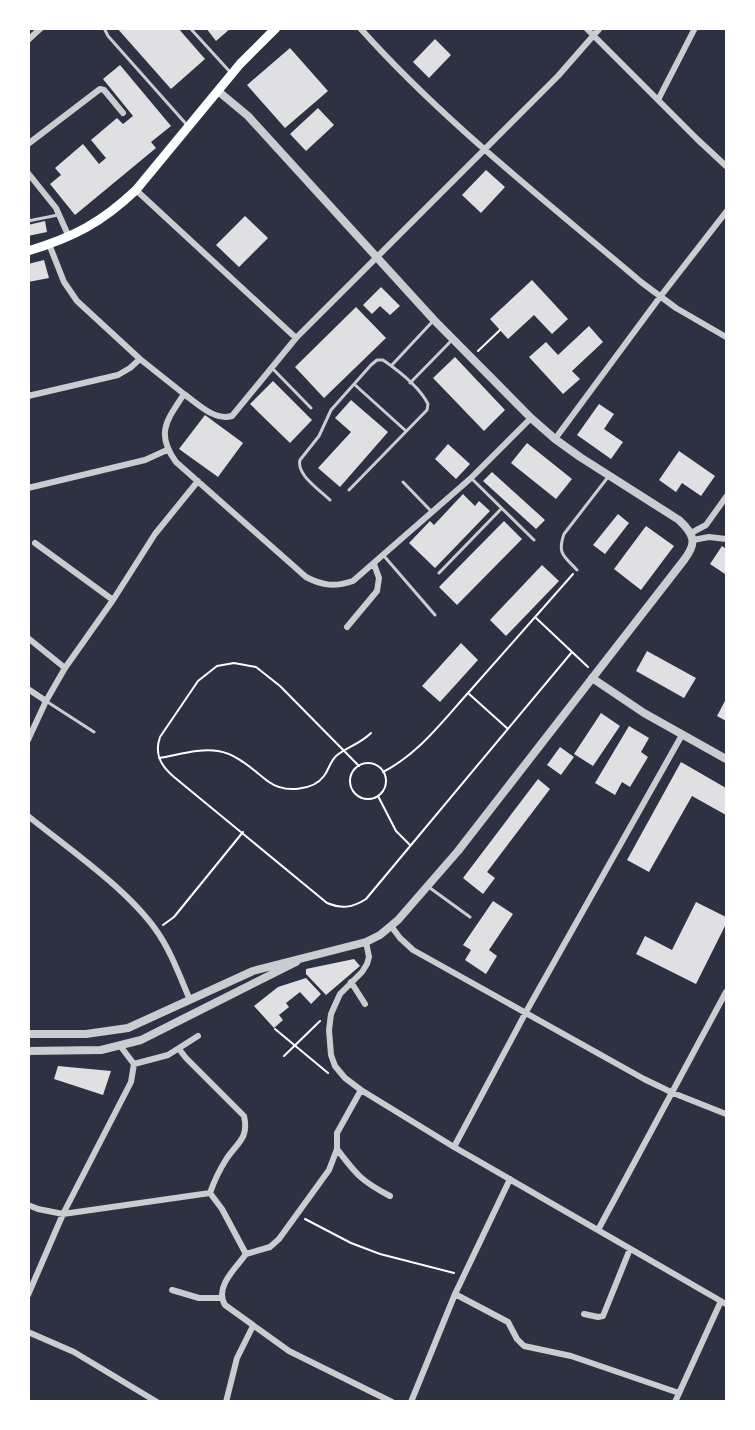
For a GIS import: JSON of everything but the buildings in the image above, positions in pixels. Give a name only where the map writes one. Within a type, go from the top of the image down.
[{"type":"main road","points":[[28,251],[69,237],[103,218],[136,190],[232,74],[276,28]]},
{"type":"street","points":[[28,40],[41,28]]},
{"type":"street","points":[[360,28],[410,82],[660,297],[726,337]]},
{"type":"street","points":[[586,28],[726,166]]},
{"type":"street","points":[[49,244],[64,282],[76,301],[140,359],[184,394],[216,416],[224,418],[232,416],[296,338],[558,75],[600,28]]},
{"type":"street","points":[[658,100],[695,28]]},
{"type":"street","points":[[28,144],[100,89],[104,90],[123,113]]},
{"type":"street","points":[[28,1034],[111,1032],[128,1028],[253,971],[366,942],[380,935],[429,887],[691,551],[692,536],[679,520],[555,439],[531,418],[434,320],[248,116],[218,91]]},
{"type":"street","points":[[28,173],[59,215],[69,237]]},
{"type":"street","points":[[136,190],[296,338]]},
{"type":"street","points":[[555,439],[726,212]]},
{"type":"street","points":[[28,396],[118,375],[140,359]]},
{"type":"street","points":[[184,394],[170,415],[165,429],[164,440],[167,450],[176,462],[306,577],[317,583],[340,586],[353,581],[384,556],[471,478],[531,418]]},
{"type":"street","points":[[28,488],[145,460],[167,450]]},
{"type":"street","points":[[28,740],[46,701],[65,668],[113,600],[155,534],[198,482]]},
{"type":"street","points":[[692,536],[706,525],[726,497]]},
{"type":"street","points":[[692,536],[726,539]]},
{"type":"street","points":[[35,543],[113,600]]},
{"type":"street","points":[[347,627],[377,591],[379,578],[374,564]]},
{"type":"street","points":[[28,638],[65,668]]},
{"type":"street","points":[[593,675],[619,698],[726,759]]},
{"type":"street","points":[[28,689],[46,701]]},
{"type":"street","points":[[454,1147],[526,1012],[682,735]]},
{"type":"street","points":[[28,816],[121,892],[157,931],[190,1000]]},
{"type":"street","points":[[391,926],[413,950],[644,1078],[673,1093],[726,1114]]},
{"type":"street","points":[[366,942],[369,957],[367,964],[340,994],[333,1006],[329,1030],[329,1044],[335,1066],[345,1078],[454,1147],[724,1302],[675,1401]]},
{"type":"street","points":[[28,1051],[101,1050],[121,1047],[163,1030],[306,957]]},
{"type":"street","points":[[351,982],[366,1004]]},
{"type":"street","points":[[598,1230],[726,992]]},
{"type":"street","points":[[134,1064],[154,1060],[198,1036]]},
{"type":"street","points":[[28,1295],[63,1214],[131,1082],[134,1064],[121,1047]]},
{"type":"street","points":[[179,1048],[186,1058],[244,1116],[247,1126],[243,1138],[227,1158],[215,1179],[210,1193]]},
{"type":"street","points":[[361,1090],[337,1133],[337,1149],[329,1170],[279,1239],[270,1247],[246,1254],[225,1282],[221,1298],[225,1305],[289,1351],[392,1401]]},
{"type":"street","points":[[337,1149],[357,1176],[390,1196]]},
{"type":"street","points":[[411,1401],[463,1276],[510,1179]]},
{"type":"street","points":[[28,1205],[63,1214],[210,1193]]},
{"type":"street","points":[[210,1193],[222,1209],[246,1254]]},
{"type":"street","points":[[584,1314],[603,1316],[630,1249]]},
{"type":"street","points":[[172,1290],[199,1298],[221,1298]]},
{"type":"street","points":[[455,1294],[508,1322],[517,1339],[524,1346],[571,1356],[679,1393]]},
{"type":"street","points":[[226,1401],[237,1358],[253,1326]]},
{"type":"street","points":[[28,1332],[84,1357],[157,1401]]},
{"type":"lane","points":[[104,28],[108,36],[189,128]]},
{"type":"lane","points":[[190,28],[232,74]]},
{"type":"lane","points":[[28,221],[59,215]]},
{"type":"lane","points":[[391,366],[434,320]]},
{"type":"lane","points":[[410,382],[453,339]]},
{"type":"lane","points":[[330,500],[301,472],[298,465],[319,436],[331,410],[377,360],[383,360],[410,382],[425,398],[428,404],[427,410],[349,490]]},
{"type":"lane","points":[[271,367],[311,408]]},
{"type":"lane","points":[[354,384],[406,430]]},
{"type":"lane","points":[[577,570],[561,553],[560,545],[564,534],[609,476]]},
{"type":"lane","points":[[471,478],[534,540]]},
{"type":"lane","points":[[403,482],[432,512]]},
{"type":"lane","points":[[439,573],[501,509]]},
{"type":"lane","points":[[384,556],[435,615]]},
{"type":"lane","points":[[46,701],[94,732]]},
{"type":"lane","points":[[429,887],[470,917]]},
{"type":"path","points":[[471,357],[500,330]]},
{"type":"path","points":[[383,772],[402,762],[416,749],[577,570]]},
{"type":"path","points":[[536,618],[593,675]]},
{"type":"path","points":[[358,766],[280,686],[255,668],[234,663],[217,666],[198,681],[160,736],[157,746],[163,768],[327,903],[347,908],[366,899],[572,652]]},
{"type":"path","points":[[468,693],[508,729]]},
{"type":"path","points":[[159,758],[198,751],[218,751],[232,756],[273,785],[285,789],[301,789],[314,786],[324,777],[335,757],[371,733]]},
{"type":"path","points":[[372,764],[383,772],[386,785],[383,792],[378,796],[364,799],[353,791],[351,778],[358,766],[372,764]]},
{"type":"path","points":[[378,796],[396,831],[410,845]]},
{"type":"path","points":[[157,931],[174,917],[243,832]]},
{"type":"path","points":[[284,1056],[320,1022]]},
{"type":"path","points":[[275,1029],[328,1073]]},
{"type":"path","points":[[297,1215],[351,1243],[380,1254],[463,1276]]}]
